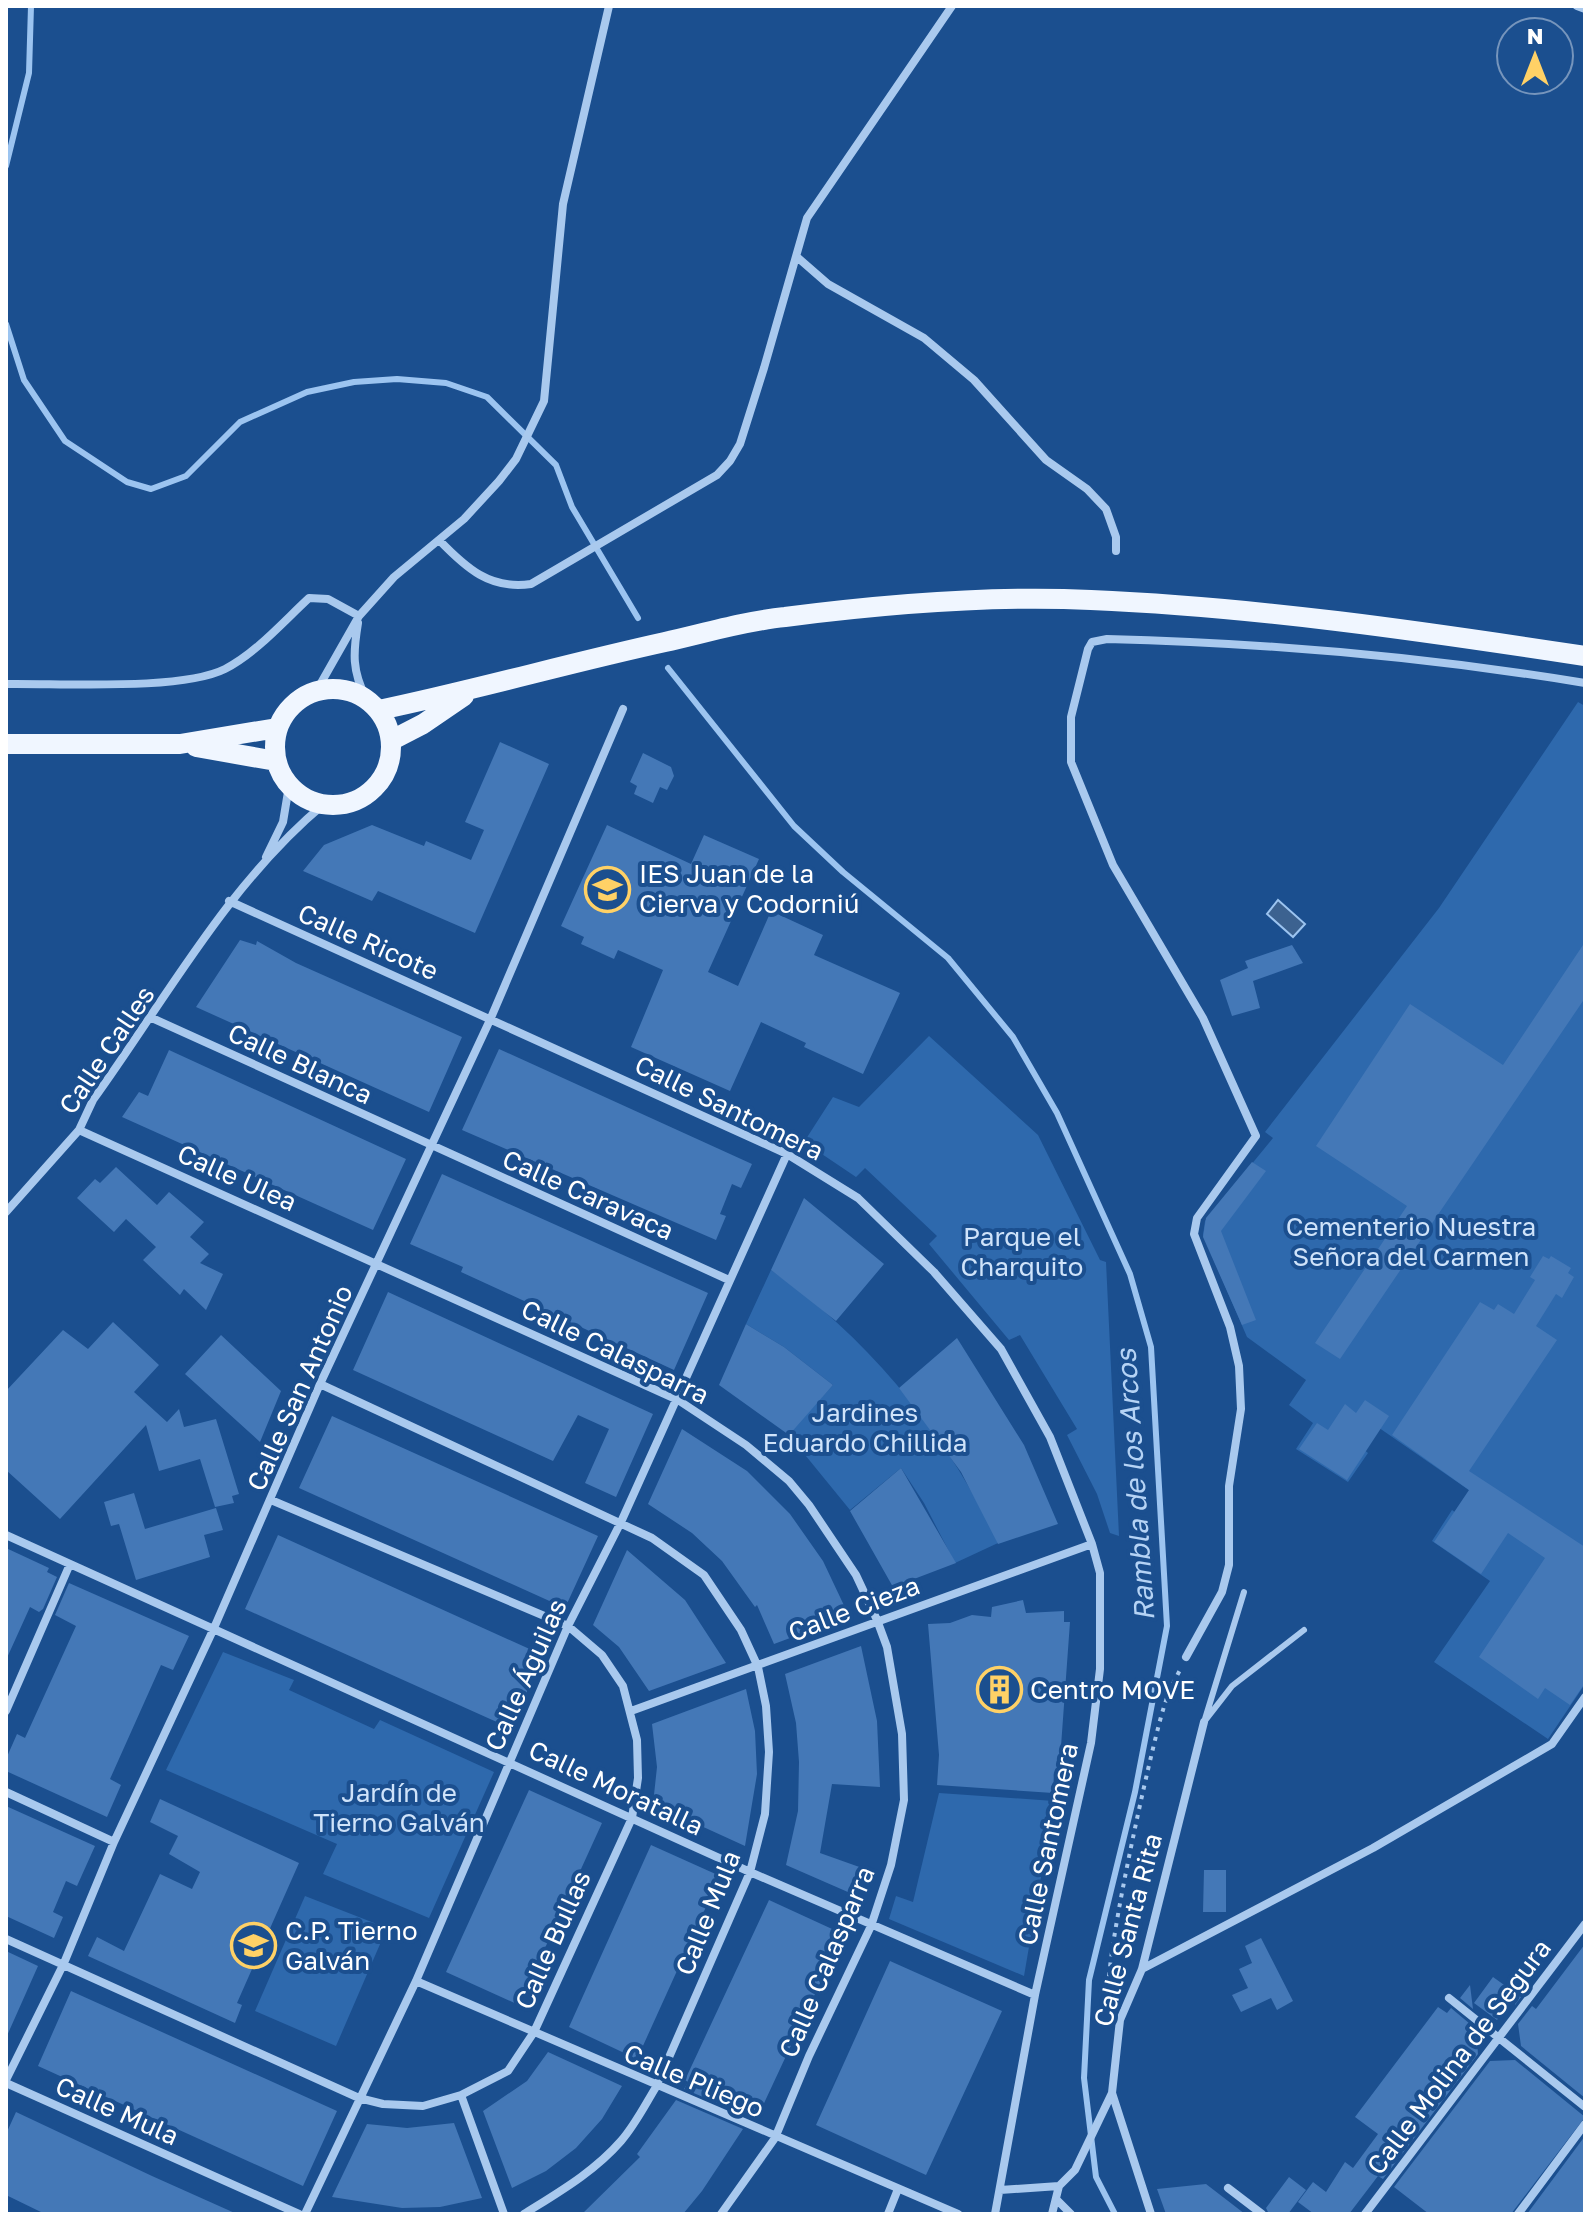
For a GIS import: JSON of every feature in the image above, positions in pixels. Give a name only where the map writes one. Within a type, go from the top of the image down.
[{"type":"main road","points":[[373,704],[470,691],[609,653],[783,617],[947,602],[1089,599],[1139,603],[1375,624],[1585,656]]},
{"type":"main road","points":[[317,690],[351,691],[373,704],[392,740],[386,773],[376,787],[347,804],[324,804],[300,795],[289,786],[276,761],[277,728],[300,698],[317,690]]},
{"type":"main road","points":[[392,740],[423,724],[470,691]]},
{"type":"main road","points":[[6,744],[180,744],[277,728]]},
{"type":"main road","points":[[180,744],[276,761]]},
{"type":"street","points":[[317,690],[359,616],[394,577],[464,519],[516,459],[544,401],[563,204],[609,6]]},
{"type":"street","points":[[439,540],[462,564],[487,581],[511,587],[531,584],[717,475],[740,444],[807,218],[952,6]]},
{"type":"street","points":[[1577,6],[1585,9]]},
{"type":"street","points":[[797,257],[828,284],[924,338],[974,380],[1046,460],[1087,489],[1106,509],[1116,537],[1116,551]]},
{"type":"street","points":[[6,684],[195,681],[226,668],[260,643],[309,598],[328,599],[359,616]]},
{"type":"street","points":[[359,616],[353,655],[355,677],[373,704]]},
{"type":"street","points":[[1186,1657],[1222,1592],[1229,1565],[1229,1486],[1241,1409],[1239,1366],[1230,1327],[1194,1234],[1197,1218],[1256,1136],[1203,1018],[1113,865],[1071,762],[1071,717],[1088,649],[1092,642],[1107,639],[1225,642],[1432,662],[1585,683]]},
{"type":"street","name":"Calle San Antonio","points":[[6,2082],[64,1963],[114,1842],[214,1628],[320,1384],[490,1020],[623,709]]},
{"type":"street","points":[[262,865],[283,822],[289,786]]},
{"type":"street","name":"Calle Calles","points":[[6,1212],[79,1130],[93,1100],[152,1018],[229,901],[294,829],[324,804]]},
{"type":"street","name":"Calle Ricote","points":[[229,901],[490,1020]]},
{"type":"street","name":"Calle Blanca","points":[[152,1018],[431,1147]]},
{"type":"street","name":"Calle Santomera","points":[[490,1020],[787,1154],[858,1198],[934,1272],[1001,1349],[1050,1437],[1092,1544],[1100,1573],[1102,1611],[1091,1743],[1035,1995],[995,2214]]},
{"type":"street","name":"Calle Ulea","points":[[79,1130],[378,1263]]},
{"type":"street","name":"Calle Caravaca","points":[[431,1147],[729,1280]]},
{"type":"street","name":"Calle Águilas","points":[[302,2214],[416,1981],[568,1626],[678,1400],[787,1154]]},
{"type":"street","name":"Calle Calasparra","points":[[378,1263],[678,1400],[746,1445],[789,1481],[856,1575],[887,1647],[902,1734],[904,1800],[891,1865],[871,1926],[809,2056],[775,2138],[721,2214]]},
{"type":"street","name":"Calle Mula","points":[[320,1384],[652,1538],[704,1575],[741,1630],[758,1667],[766,1706],[769,1752],[765,1814],[750,1872],[656,2087],[622,2140],[587,2173],[524,2214]]},
{"type":"street","name":"Calle Bullas","points":[[6,1939],[359,2098],[383,2104],[423,2106],[461,2095],[508,2071],[534,2032],[632,1818],[638,1778],[637,1740],[623,1686],[602,1655],[568,1626],[271,1500]]},
{"type":"street","name":"Calle Moratalla","points":[[6,1535],[750,1872],[1035,1995]]},
{"type":"street","name":"Calle Cieza","points":[[631,1711],[1092,1544]]},
{"type":"street","points":[[6,1711],[70,1564]]},
{"type":"street","points":[[1142,1969],[1373,1848],[1552,1744],[1585,1697]]},
{"type":"street","name":"Calle Santa Rita","points":[[1052,2214],[1059,2186],[1075,2170],[1112,2093],[1120,2020],[1142,1969],[1204,1722]]},
{"type":"street","points":[[6,1792],[114,1842]]},
{"type":"street","name":"Calle Molina de Segura","points":[[1365,2214],[1585,1924]]},
{"type":"street","name":"Calle Pliego","points":[[416,1981],[656,2087],[958,2214]]},
{"type":"street","points":[[1449,1998],[1585,2107]]},
{"type":"street","name":"Calle Mula","points":[[6,2082],[302,2214]]},
{"type":"street","points":[[1112,2093],[1151,2214]]},
{"type":"street","points":[[461,2095],[504,2214]]},
{"type":"street","points":[[1518,2214],[1585,2124]]},
{"type":"street","points":[[1000,2190],[1059,2186]]},
{"type":"street","points":[[1228,2188],[1262,2214]]},
{"type":"street","points":[[888,2214],[898,2189]]},
{"type":"street","points":[[1056,2199],[1071,2214]]},
{"type":"lane","points":[[1204,1722],[1244,1592]]},
{"type":"lane","points":[[1204,1722],[1232,1686],[1304,1630]]},
{"type":"path","points":[[1120,2020],[1106,2000],[1108,1968],[1162,1711],[1186,1657]]},
{"type":"green space","name":"Cementerio Nuestra Señora del Carmen","points":[[1578,702],[1585,706],[1585,1684],[1548,1739],[1434,1662],[1490,1581],[1432,1541],[1452,1510],[1462,1517],[1476,1495],[1372,1423],[1357,1444],[1368,1453],[1348,1482],[1296,1449],[1313,1423],[1289,1405],[1306,1380],[1247,1337],[1203,1235],[1205,1221],[1273,1138],[1265,1132],[1439,908]]},
{"type":"green space","name":"Parque el Charquito","points":[[929,1036],[1038,1135],[1100,1260],[1106,1262],[1119,1536],[1110,1533],[1097,1494],[1067,1435],[1077,1429],[1020,1335],[1009,1340],[929,1244],[937,1236],[865,1168],[856,1177],[804,1142],[833,1097],[859,1107]]},
{"type":"green space","name":"Jardines Eduardo Chillida","points":[[771,1270],[841,1326],[902,1392],[955,1464],[998,1543],[955,1563],[924,1503],[901,1468],[850,1510],[788,1434],[833,1385],[784,1347],[746,1324]]},
{"type":"green space","name":"Jardín de Tierno Galván","points":[[223,1652],[294,1680],[289,1690],[374,1729],[380,1720],[494,1772],[429,1918],[323,1874],[337,1844],[166,1770]]},
{"type":"green space","points":[[939,1793],[1054,1801],[1024,1976],[889,1919],[896,1896],[913,1902]]},
{"type":"green space","points":[[305,1896],[387,1928],[336,2046],[255,2011]]},
{"type":"shaded area","points":[[1278,900],[1305,924],[1293,937],[1267,914]]},
{"type":"building","points":[[500,742],[549,764],[475,933],[378,891],[372,901],[303,871],[324,845],[372,825],[424,846],[426,841],[471,860],[484,830],[465,822]]},
{"type":"building","points":[[643,753],[671,767],[674,776],[667,790],[660,787],[653,803],[634,794],[637,786],[630,782]]},
{"type":"building","points":[[607,825],[691,864],[704,835],[759,859],[708,972],[738,986],[771,911],[823,935],[814,955],[900,993],[863,1074],[804,1047],[806,1043],[761,1022],[730,1091],[631,1047],[663,970],[618,950],[614,959],[581,944],[584,937],[561,926]]},
{"type":"building","points":[[240,940],[256,945],[257,941],[296,963],[462,1037],[429,1112],[196,1007]]},
{"type":"building","points":[[1585,942],[1585,998],[1340,1359],[1315,1343],[1407,1206],[1316,1146],[1410,1004],[1503,1065]]},
{"type":"building","points":[[1292,945],[1303,963],[1253,981],[1260,1008],[1232,1016],[1220,980],[1248,968],[1245,961]]},
{"type":"building","points":[[499,1049],[752,1164],[741,1188],[732,1184],[720,1214],[726,1216],[716,1240],[462,1130]]},
{"type":"building","points":[[169,1050],[406,1159],[373,1230],[122,1117],[139,1092],[148,1096]]},
{"type":"building","points":[[1252,1162],[1266,1171],[1221,1231],[1256,1320],[1242,1325],[1203,1237],[1206,1218]]},
{"type":"building","points":[[116,1167],[157,1205],[169,1192],[204,1222],[190,1237],[209,1254],[200,1263],[223,1274],[206,1310],[184,1289],[180,1295],[143,1260],[156,1247],[126,1219],[114,1232],[77,1198],[95,1179],[100,1183]]},
{"type":"building","points":[[442,1174],[708,1293],[674,1370],[461,1272],[463,1267],[410,1244]]},
{"type":"building","points":[[804,1198],[884,1264],[836,1321],[771,1270]]},
{"type":"building","points":[[1543,1256],[1549,1259],[1551,1256],[1571,1268],[1568,1273],[1574,1277],[1562,1298],[1556,1294],[1536,1326],[1557,1340],[1469,1471],[1585,1547],[1585,1683],[1570,1705],[1545,1688],[1538,1699],[1479,1657],[1545,1558],[1508,1533],[1481,1574],[1434,1542],[1469,1490],[1392,1435],[1480,1302],[1494,1310],[1498,1304],[1514,1314],[1535,1280],[1530,1277]]},
{"type":"building","points":[[388,1292],[653,1414],[616,1497],[585,1483],[609,1429],[578,1415],[553,1461],[353,1370]]},
{"type":"building","points":[[113,1322],[159,1365],[134,1392],[167,1422],[179,1409],[184,1427],[216,1419],[239,1494],[232,1496],[234,1503],[215,1507],[200,1459],[159,1471],[146,1425],[60,1519],[6,1470],[6,1391],[63,1330],[88,1349]]},
{"type":"building","points":[[746,1324],[784,1347],[833,1385],[789,1435],[719,1385]]},
{"type":"building","points":[[221,1335],[281,1391],[260,1442],[185,1374]]},
{"type":"building","points":[[957,1338],[1024,1445],[1058,1524],[998,1544],[961,1472],[899,1388]]},
{"type":"building","points":[[1365,1400],[1389,1416],[1347,1480],[1299,1449],[1317,1423],[1328,1430],[1345,1404],[1356,1413]]},
{"type":"building","points":[[332,1416],[598,1536],[565,1608],[299,1488]]},
{"type":"building","points":[[682,1429],[747,1471],[790,1514],[823,1561],[849,1616],[774,1644],[757,1605],[755,1607],[722,1561],[692,1533],[648,1504]]},
{"type":"building","points":[[901,1468],[956,1563],[893,1587],[850,1511]]},
{"type":"building","points":[[134,1493],[145,1529],[216,1508],[223,1530],[204,1535],[210,1557],[136,1580],[119,1524],[111,1526],[104,1502]]},
{"type":"building","points":[[278,1535],[534,1651],[526,1665],[537,1670],[516,1715],[506,1710],[499,1723],[245,1609]]},
{"type":"building","points":[[6,1548],[49,1568],[47,1572],[57,1577],[43,1609],[39,1612],[30,1607],[6,1660]]},
{"type":"building","points":[[627,1550],[685,1600],[726,1663],[649,1691],[619,1647],[593,1625]]},
{"type":"building","points":[[69,1583],[189,1636],[173,1670],[161,1665],[110,1779],[121,1785],[107,1817],[6,1771],[6,1759],[17,1734],[25,1738],[76,1626],[55,1615]]},
{"type":"building","name":"Centro MOVE","points":[[1023,1600],[1026,1613],[1064,1611],[1064,1622],[1070,1622],[1059,1774],[1054,1773],[1053,1793],[937,1785],[939,1755],[928,1624],[950,1623],[972,1615],[991,1617],[992,1607]]},
{"type":"building","points":[[861,1646],[877,1721],[880,1787],[832,1784],[820,1853],[865,1869],[857,1896],[786,1865],[798,1811],[799,1762],[796,1723],[785,1674]]},
{"type":"building","points":[[746,1689],[755,1731],[757,1774],[745,1846],[653,1804],[657,1767],[652,1724]]},
{"type":"building","points":[[529,1790],[602,1823],[519,2005],[446,1972]]},
{"type":"building","points":[[160,1799],[299,1863],[237,2003],[242,2005],[235,2023],[88,1956],[97,1937],[124,1951],[160,1874],[192,1889],[200,1872],[169,1854],[178,1836],[150,1822]]},
{"type":"building","points":[[6,1806],[95,1846],[77,1886],[66,1881],[53,1912],[63,1917],[54,1938],[6,1916]]},
{"type":"building","points":[[651,1845],[720,1876],[637,2059],[569,2027]]},
{"type":"building","points":[[1204,1870],[1226,1870],[1226,1912],[1203,1912]]},
{"type":"building","points":[[769,1900],[843,1934],[758,2116],[753,2113],[751,2117],[684,2089],[688,2082],[685,2080]]},
{"type":"building","points":[[1261,1938],[1293,2001],[1277,2010],[1271,1998],[1241,2012],[1232,1995],[1248,1988],[1239,1969],[1252,1963],[1245,1946]]},
{"type":"building","points":[[1585,1944],[1585,2098],[1521,2046],[1518,2024],[1532,2006],[1536,2009]]},
{"type":"building","points":[[6,1951],[38,1966],[6,2038]]},
{"type":"building","points":[[890,1961],[1002,2011],[926,2175],[816,2125]]},
{"type":"building","points":[[1493,1977],[1521,1997],[1515,2005],[1514,1996],[1497,2020],[1474,2003]]},
{"type":"building","points":[[1470,1985],[1473,2009],[1460,1998]]},
{"type":"building","points":[[71,1991],[337,2111],[303,2186],[38,2066]]},
{"type":"building","points":[[1438,2007],[1447,2013],[1451,2008],[1476,2029],[1478,2054],[1383,2179],[1378,2176],[1349,2214],[1314,2214],[1298,2202],[1313,2182],[1326,2192],[1345,2162],[1353,2168],[1378,2134],[1355,2117]]},
{"type":"building","points":[[548,2052],[622,2086],[602,2119],[576,2148],[546,2171],[512,2188],[483,2111],[527,2081]]},
{"type":"building","points":[[1515,2060],[1585,2117],[1511,2214],[1429,2214],[1394,2187],[1490,2061]]},
{"type":"building","points":[[676,2100],[743,2129],[702,2191],[683,2214],[582,2214],[640,2157],[637,2154]]},
{"type":"building","points":[[16,2112],[237,2214],[45,2214],[6,2195],[6,2134]]},
{"type":"building","points":[[454,2123],[482,2198],[440,2207],[402,2208],[332,2197],[367,2124],[407,2128]]},
{"type":"building","points":[[1585,2136],[1585,2214],[1527,2214]]},
{"type":"building","points":[[1289,2177],[1306,2190],[1288,2214],[1269,2214],[1266,2208]]},
{"type":"building","points":[[1206,2184],[1245,2214],[1166,2214],[1157,2189]]},
{"type":"waterway","name":"Rambla de los Arcos","points":[[6,166],[29,73],[31,6]]},
{"type":"waterway","name":"Rambla de los Arcos","points":[[6,324],[24,380],[65,441],[127,482],[151,489],[186,476],[240,422],[307,392],[354,382],[397,379],[446,383],[487,397],[556,465],[572,507],[638,618]]},
{"type":"waterway","name":"Rambla de los Arcos","points":[[668,668],[794,826],[843,872],[948,958],[1013,1037],[1057,1113],[1130,1274],[1151,1347],[1167,1626],[1135,1792],[1089,1980],[1084,2078],[1096,2177],[1115,2214]]},
{"type":"place","name":"IES Juan de la Cierva y Codorniú","points":[[608,889]]},
{"type":"place","name":"Centro MOVE","points":[[999,1690]]},
{"type":"place","name":"C.P. Tierno Galván","points":[[254,1946]]}]
